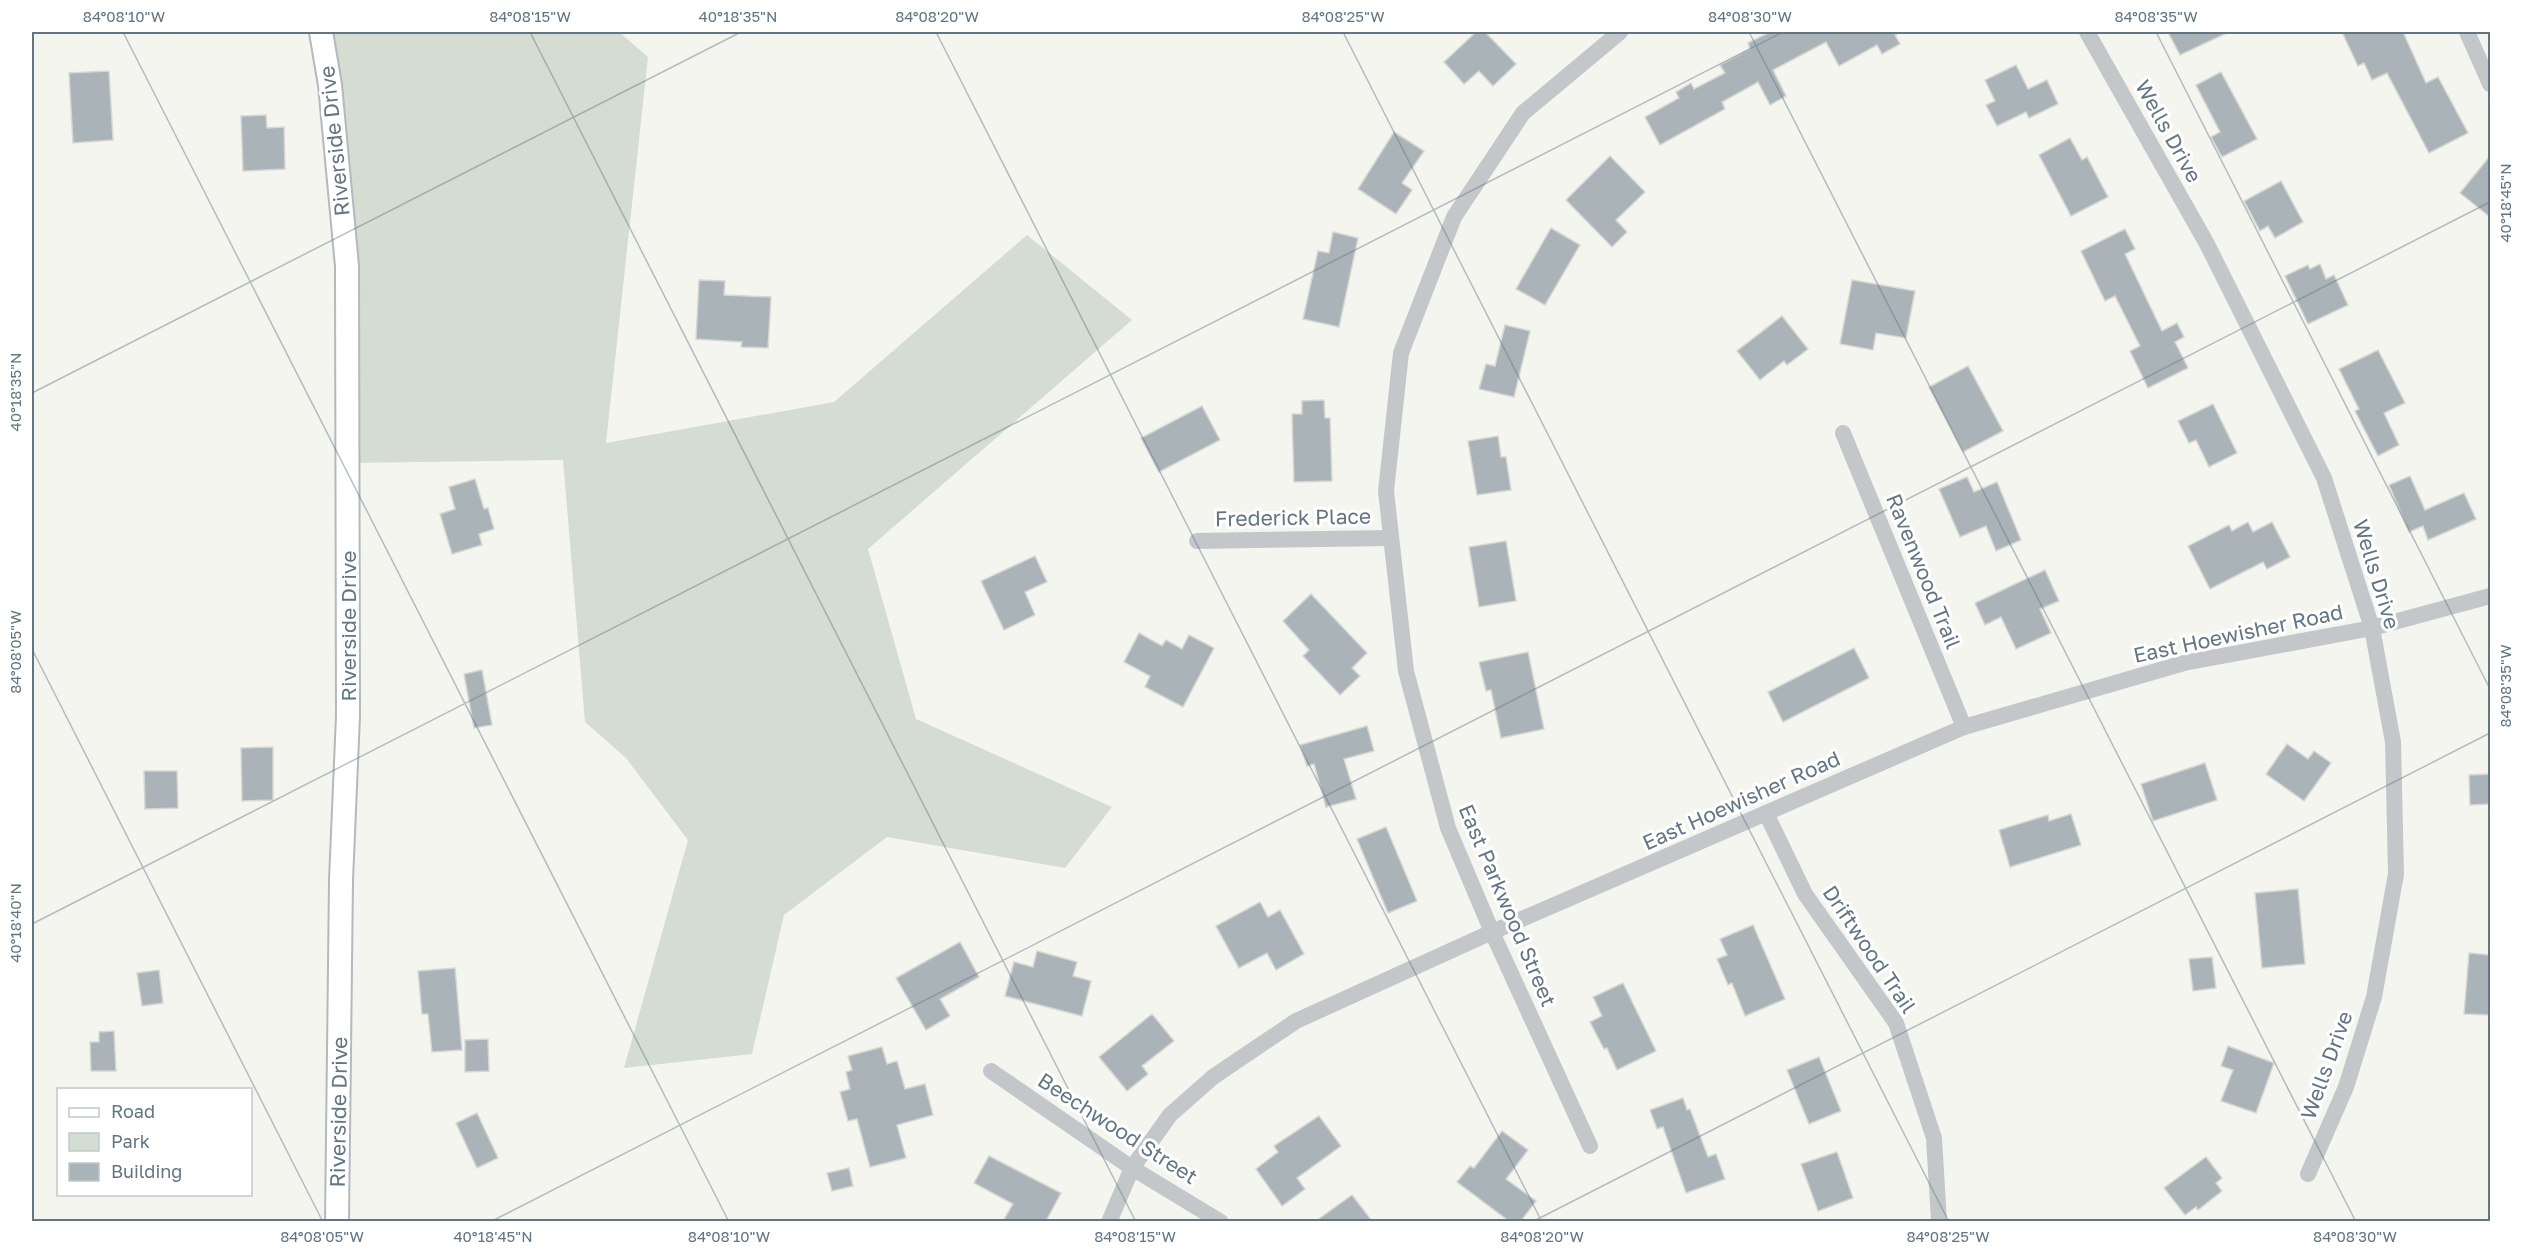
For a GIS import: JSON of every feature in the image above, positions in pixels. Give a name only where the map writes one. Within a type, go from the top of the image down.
[{"type":"main road","name":"Riverside Drive","points":[[321,32],[330,85],[347,278],[348,716],[340,880],[337,1221]]},
{"type":"street","name":"East Parkwood Street","points":[[1590,1146],[1492,932],[1448,828],[1406,671],[1386,491],[1401,353],[1454,217],[1523,113],[1620,32]]},
{"type":"street","name":"Wells Drive","points":[[2087,32],[2207,244],[2324,478],[2372,628],[2393,741],[2396,874],[2374,997],[2346,1086],[2308,1174]]},
{"type":"street","points":[[2467,32],[2490,84]]},
{"type":"street","name":"Ravenwood Trail","points":[[1843,433],[1964,727]]},
{"type":"street","name":"Frederick Place","points":[[1197,542],[1390,538]]},
{"type":"street","name":"East Hoewisher Road","points":[[1109,1221],[1132,1168],[1170,1115],[1213,1077],[1296,1021],[1492,932],[1964,727],[2184,663],[2372,628],[2490,596]]},
{"type":"street","name":"Driftwood Trail","points":[[1766,813],[1805,894],[1896,1023],[1934,1138],[1939,1221]]},
{"type":"street","name":"Beechwood Street","points":[[991,1071],[1132,1168],[1221,1221]]},
{"type":"green space","points":[[321,32],[619,32],[648,57],[606,443],[834,402],[1027,235],[1132,320],[868,549],[916,719],[1112,807],[1065,868],[887,837],[784,915],[752,1054],[624,1068],[688,840],[626,758],[585,722],[563,460],[348,463],[347,266]]},
{"type":"building","points":[[1476,32],[1485,32],[1516,64],[1493,86],[1479,71],[1464,84],[1444,62]]},
{"type":"building","points":[[1770,32],[1901,32],[1895,35],[1900,44],[1882,54],[1877,45],[1839,66],[1826,42],[1773,70],[1786,96],[1770,105],[1758,82],[1722,102],[1725,109],[1660,145],[1645,117],[1679,98],[1676,92],[1691,83],[1694,89],[1725,73],[1720,65],[1750,49],[1748,43]]},
{"type":"building","points":[[2168,32],[2229,32],[2180,55]]},
{"type":"building","points":[[2342,32],[2403,32],[2426,83],[2438,77],[2468,133],[2429,153],[2387,73],[2372,80],[2364,63],[2358,66]]},
{"type":"building","points":[[2016,65],[2028,89],[2047,80],[2058,104],[2029,118],[2026,112],[1997,126],[1986,105],[1995,101],[1985,80]]},
{"type":"building","points":[[109,71],[113,140],[73,143],[69,73]]},
{"type":"building","points":[[2221,72],[2257,139],[2222,157],[2211,137],[2220,132],[2196,85]]},
{"type":"building","points":[[266,115],[267,128],[284,127],[285,169],[243,171],[241,116]]},
{"type":"building","points":[[1394,132],[1424,151],[1402,183],[1412,190],[1396,214],[1358,189]]},
{"type":"building","points":[[2070,138],[2082,160],[2087,157],[2108,197],[2071,216],[2039,155]]},
{"type":"building","points":[[1610,156],[1645,192],[1616,220],[1627,232],[1612,247],[1566,200]]},
{"type":"building","points":[[2490,156],[2490,217],[2460,193]]},
{"type":"building","points":[[2281,181],[2303,222],[2275,238],[2268,226],[2260,231],[2244,201]]},
{"type":"building","points":[[1551,228],[1580,245],[1545,305],[1516,289]]},
{"type":"building","points":[[2125,229],[2135,249],[2125,254],[2162,331],[2177,323],[2184,337],[2175,342],[2188,368],[2148,388],[2130,351],[2140,346],[2115,296],[2105,301],[2081,251]]},
{"type":"building","points":[[1333,232],[1358,238],[1339,327],[1303,319],[1318,251],[1329,253]]},
{"type":"building","points":[[2320,264],[2326,279],[2334,275],[2348,305],[2308,324],[2285,276],[2308,265],[2310,269]]},
{"type":"building","points":[[699,280],[725,281],[724,295],[771,297],[768,348],[741,347],[742,342],[696,339]]},
{"type":"building","points":[[1852,280],[1915,291],[1906,338],[1876,333],[1873,350],[1840,344]]},
{"type":"building","points":[[1782,316],[1808,349],[1787,365],[1784,361],[1760,380],[1737,351]]},
{"type":"building","points":[[1505,325],[1530,331],[1514,397],[1479,389],[1486,364],[1495,366]]},
{"type":"building","points":[[2378,350],[2405,403],[2384,413],[2399,445],[2378,456],[2355,411],[2359,409],[2339,369]]},
{"type":"building","points":[[1968,366],[2003,431],[1963,452],[1929,387]]},
{"type":"building","points":[[1324,400],[1325,418],[1330,418],[1332,481],[1294,482],[1292,414],[1302,414],[1302,401]]},
{"type":"building","points":[[2213,404],[2237,453],[2209,467],[2196,440],[2189,443],[2178,421]]},
{"type":"building","points":[[1202,406],[1220,440],[1159,472],[1141,438]]},
{"type":"building","points":[[1498,436],[1501,457],[1506,457],[1511,490],[1477,495],[1468,441]]},
{"type":"building","points":[[2410,476],[2425,510],[2464,493],[2476,519],[2428,540],[2423,526],[2409,532],[2389,485]]},
{"type":"building","points":[[1967,477],[1974,492],[1997,482],[2021,540],[1996,551],[1986,526],[1960,537],[1939,489]]},
{"type":"building","points":[[475,479],[484,509],[488,508],[494,529],[479,534],[482,545],[452,554],[440,514],[455,509],[449,487]]},
{"type":"building","points":[[2248,522],[2253,532],[2272,522],[2290,557],[2267,569],[2263,562],[2210,589],[2188,546],[2229,525],[2232,531]]},
{"type":"building","points":[[1506,541],[1516,601],[1479,607],[1469,547]]},
{"type":"building","points":[[1035,556],[1047,582],[1025,592],[1035,615],[1004,630],[981,581]]},
{"type":"building","points":[[2045,570],[2059,601],[2040,609],[2051,633],[2016,649],[2001,617],[1985,625],[1975,603]]},
{"type":"building","points":[[1311,594],[1367,653],[1352,668],[1360,676],[1340,695],[1303,656],[1309,650],[1283,621]]},
{"type":"building","points":[[1139,633],[1162,646],[1166,640],[1182,649],[1189,635],[1214,648],[1183,707],[1145,687],[1150,676],[1124,662]]},
{"type":"building","points":[[1854,648],[1869,678],[1783,722],[1768,692]]},
{"type":"building","points":[[1528,652],[1544,729],[1501,738],[1491,690],[1486,691],[1479,662]]},
{"type":"building","points":[[482,670],[492,725],[474,728],[464,674]]},
{"type":"building","points":[[1367,726],[1374,751],[1344,759],[1356,799],[1326,807],[1314,764],[1307,766],[1300,745]]},
{"type":"building","points":[[2287,744],[2308,759],[2314,751],[2331,763],[2304,801],[2266,774]]},
{"type":"building","points":[[273,747],[273,800],[242,801],[241,748]]},
{"type":"building","points":[[2205,763],[2217,800],[2153,821],[2141,784]]},
{"type":"building","points":[[144,771],[177,771],[178,808],[145,809]]},
{"type":"building","points":[[2490,774],[2490,804],[2470,805],[2469,775]]},
{"type":"building","points":[[2071,814],[2081,845],[2010,867],[1999,830],[2048,815],[2049,821]]},
{"type":"building","points":[[1386,827],[1417,901],[1388,913],[1357,839]]},
{"type":"building","points":[[2298,889],[2305,964],[2262,968],[2255,893]]},
{"type":"building","points":[[1260,902],[1268,917],[1280,910],[1304,954],[1276,970],[1267,953],[1239,968],[1216,926]]},
{"type":"building","points":[[1753,925],[1785,999],[1745,1016],[1732,983],[1728,985],[1717,959],[1727,955],[1720,939]]},
{"type":"building","points":[[960,942],[979,977],[940,999],[950,1016],[926,1030],[896,978]]},
{"type":"building","points":[[1037,951],[1077,962],[1073,976],[1091,981],[1082,1016],[1005,996],[1014,962],[1033,967]]},
{"type":"building","points":[[2469,953],[2490,955],[2490,1015],[2464,1014]]},
{"type":"building","points":[[2212,957],[2216,988],[2193,991],[2189,959]]},
{"type":"building","points":[[455,968],[462,1050],[432,1052],[428,1014],[422,1014],[418,971]]},
{"type":"building","points":[[159,970],[163,1003],[142,1006],[137,973]]},
{"type":"building","points":[[1623,983],[1656,1051],[1617,1070],[1607,1048],[1604,1049],[1590,1022],[1602,1016],[1593,997]]},
{"type":"building","points":[[1152,1014],[1174,1041],[1142,1066],[1148,1074],[1127,1091],[1099,1057]]},
{"type":"building","points":[[114,1031],[116,1071],[91,1071],[90,1042],[99,1042],[99,1032]]},
{"type":"building","points":[[488,1039],[489,1071],[465,1072],[465,1040]]},
{"type":"building","points":[[2228,1046],[2274,1063],[2256,1113],[2221,1101],[2233,1070],[2221,1066]]},
{"type":"building","points":[[882,1047],[887,1064],[897,1061],[905,1089],[925,1084],[933,1115],[897,1125],[906,1158],[870,1167],[857,1119],[848,1121],[840,1092],[850,1089],[846,1072],[852,1070],[848,1056]]},
{"type":"building","points":[[1819,1057],[1841,1111],[1809,1124],[1787,1070]]},
{"type":"building","points":[[1683,1098],[1687,1110],[1690,1109],[1708,1157],[1716,1154],[1725,1179],[1686,1193],[1663,1127],[1657,1129],[1650,1110]]},
{"type":"building","points":[[477,1113],[498,1158],[477,1168],[456,1123]]},
{"type":"building","points":[[1319,1116],[1341,1146],[1297,1178],[1305,1189],[1282,1206],[1256,1169],[1278,1152],[1274,1146]]},
{"type":"building","points":[[1502,1131],[1528,1150],[1506,1179],[1536,1201],[1521,1221],[1509,1221],[1457,1182],[1470,1166],[1474,1168]]},
{"type":"building","points":[[1837,1152],[1853,1198],[1818,1211],[1801,1164]]},
{"type":"building","points":[[989,1156],[1061,1193],[1046,1221],[1003,1221],[1013,1204],[974,1183]]},
{"type":"building","points":[[2206,1157],[2222,1178],[2216,1183],[2222,1191],[2198,1210],[2196,1207],[2185,1215],[2164,1188]]},
{"type":"building","points":[[849,1168],[853,1186],[832,1191],[827,1173]]},
{"type":"building","points":[[1352,1195],[1372,1221],[1316,1221]]}]
